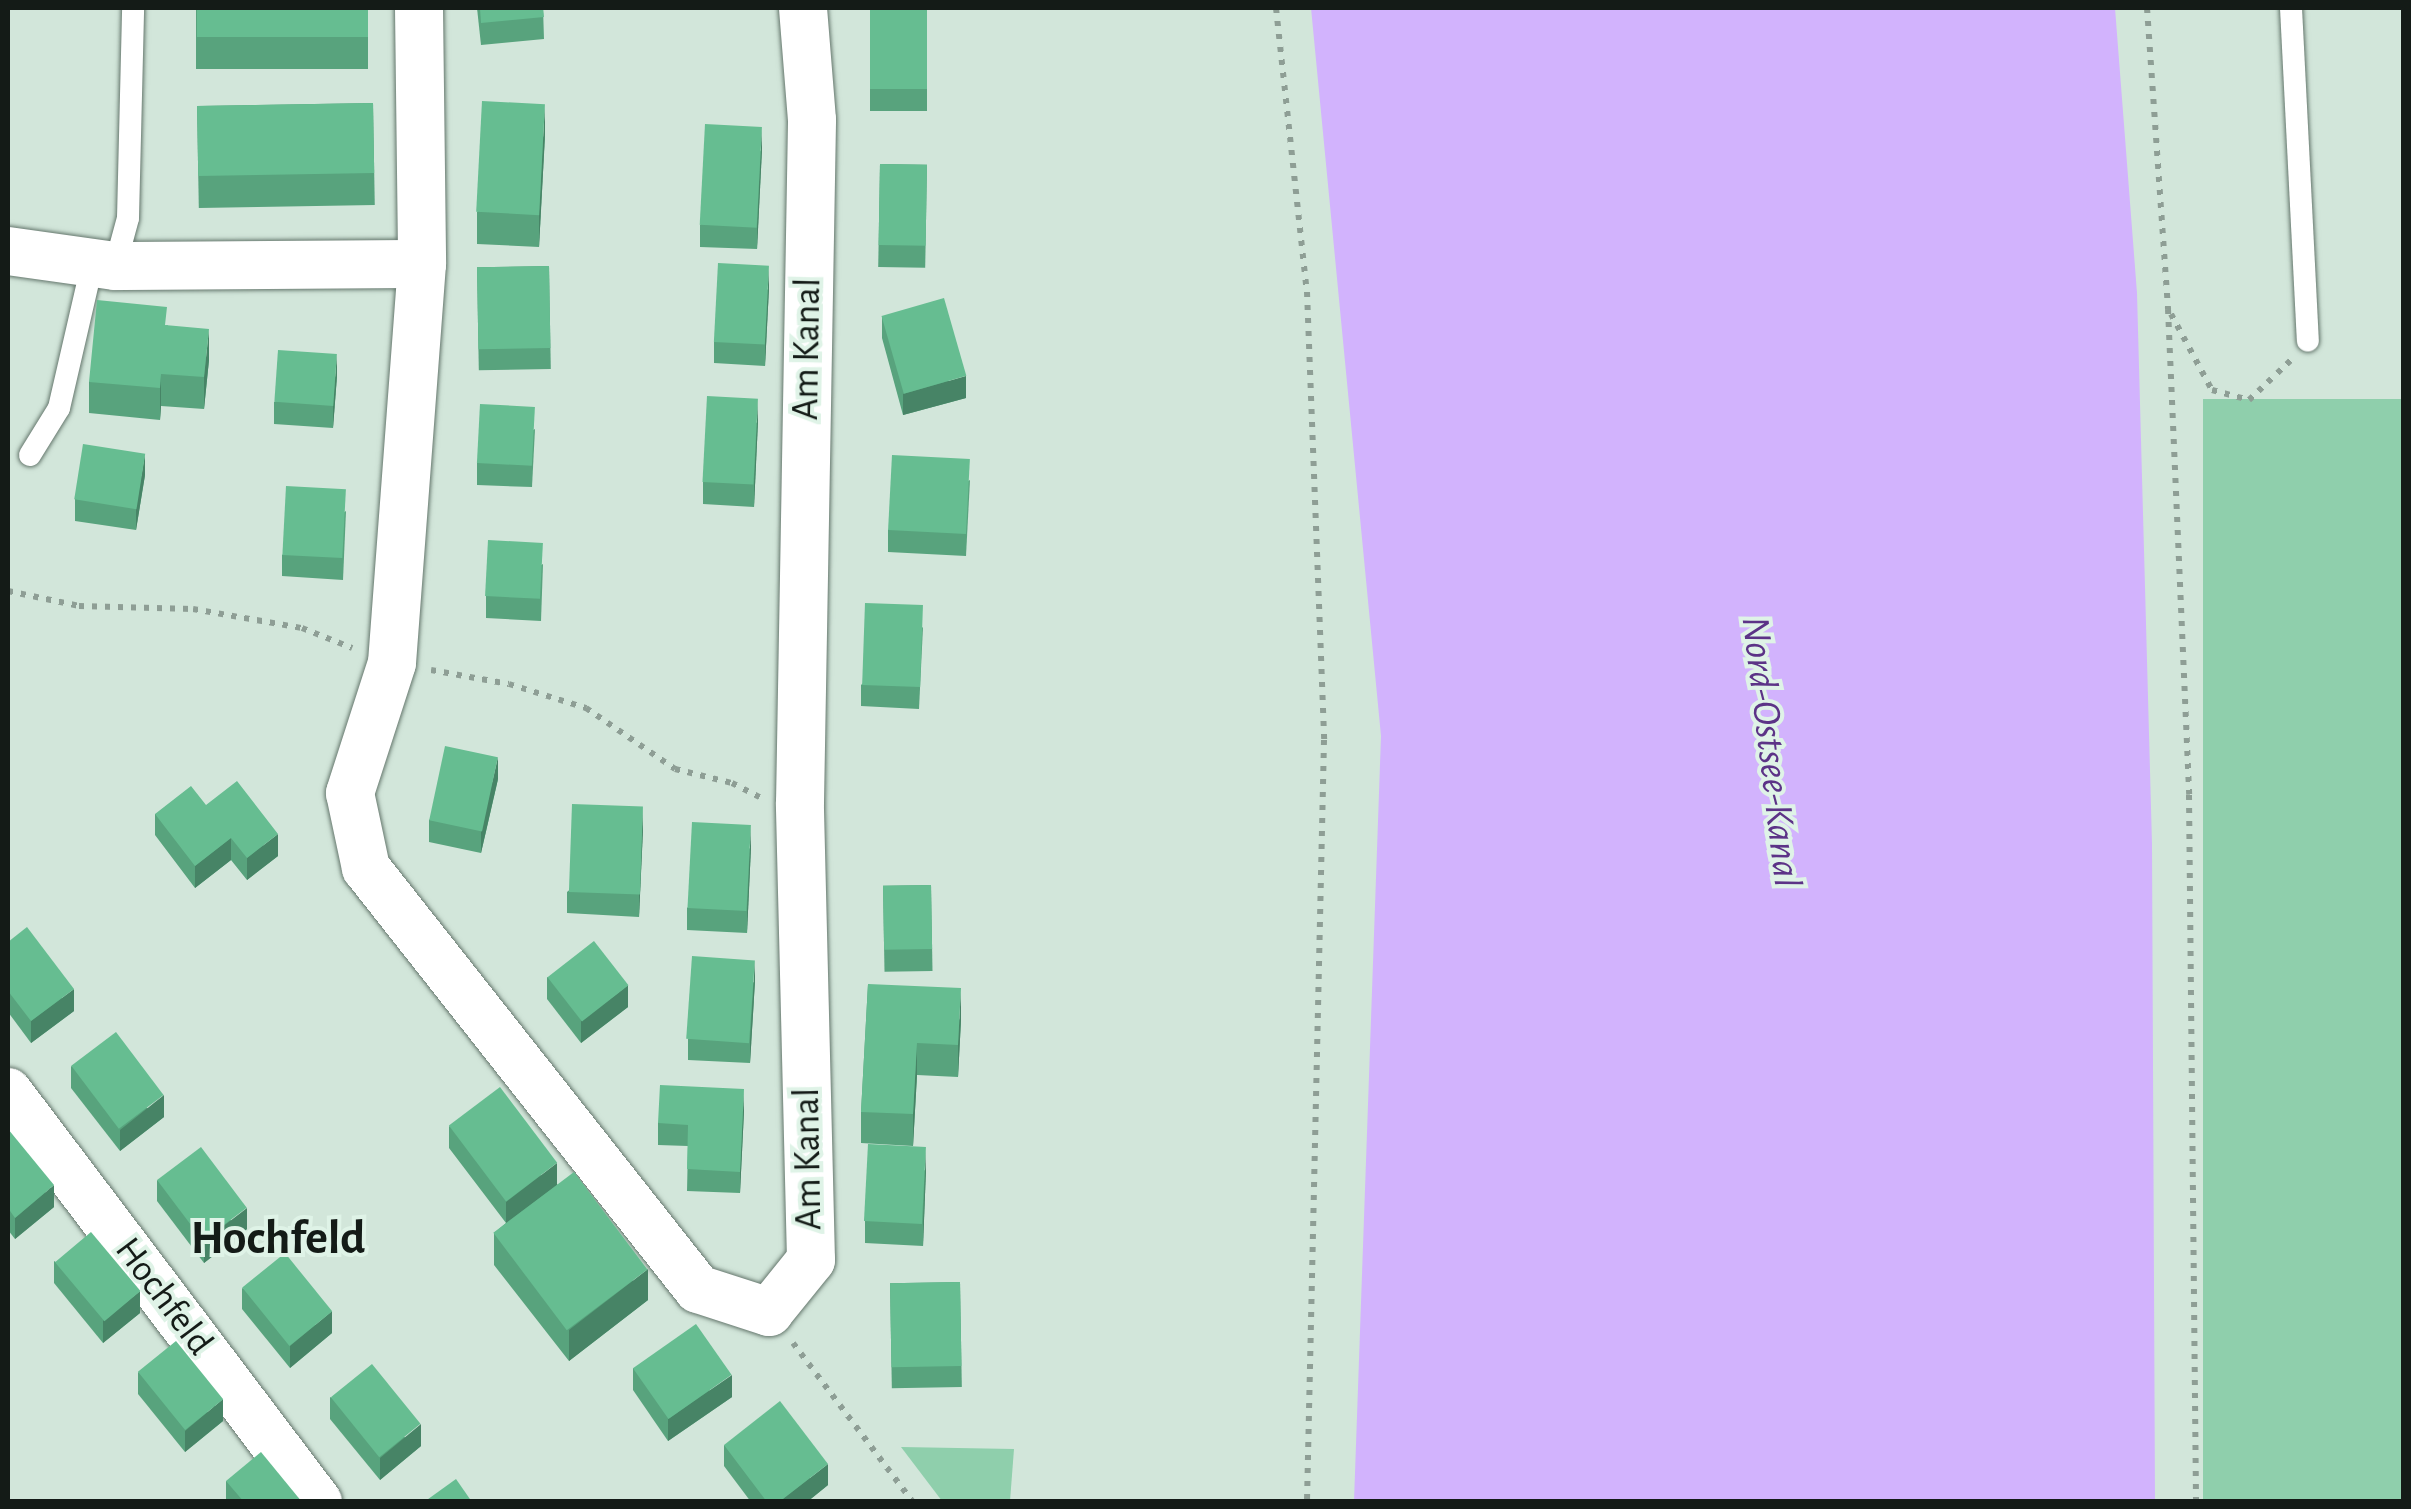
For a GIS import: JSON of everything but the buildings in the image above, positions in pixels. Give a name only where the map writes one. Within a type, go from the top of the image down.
[{"type":"street","points":[[419,8],[422,264],[392,663],[350,793],[366,868],[698,1289],[769,1312]]},
{"type":"street","name":"Am Kanal","points":[[769,1312],[811,1260],[800,803],[812,120],[803,8]]},
{"type":"street","points":[[8,251],[104,265],[422,264]]},
{"type":"street","name":"Hochfeld","points":[[8,1092],[318,1502]]},
{"type":"lane","points":[[30,455],[59,408],[104,265],[128,218],[133,8]]},
{"type":"lane","points":[[2291,8],[2308,341]]},
{"type":"path","points":[[1276,8],[1306,292],[1324,740],[1307,1502]]},
{"type":"path","points":[[2147,8],[2168,309],[2189,795],[2196,1502]]},
{"type":"path","points":[[2168,309],[2212,390],[2249,400],[2308,341]]},
{"type":"path","points":[[769,1312],[913,1502]]},
{"type":"green space","points":[[2203,399],[2403,399],[2403,1501],[2203,1501]]},
{"type":"green space","points":[[901,1447],[1014,1449],[1010,1501],[942,1501]]},
{"type":"water","name":"Nord-Ostsee-Kanal","points":[[1311,8],[2115,8],[2137,293],[2152,844],[2155,1501],[1354,1501],[1381,736]]},
{"type":"district","name":"Hochfeld","points":[[278,1240]]}]
